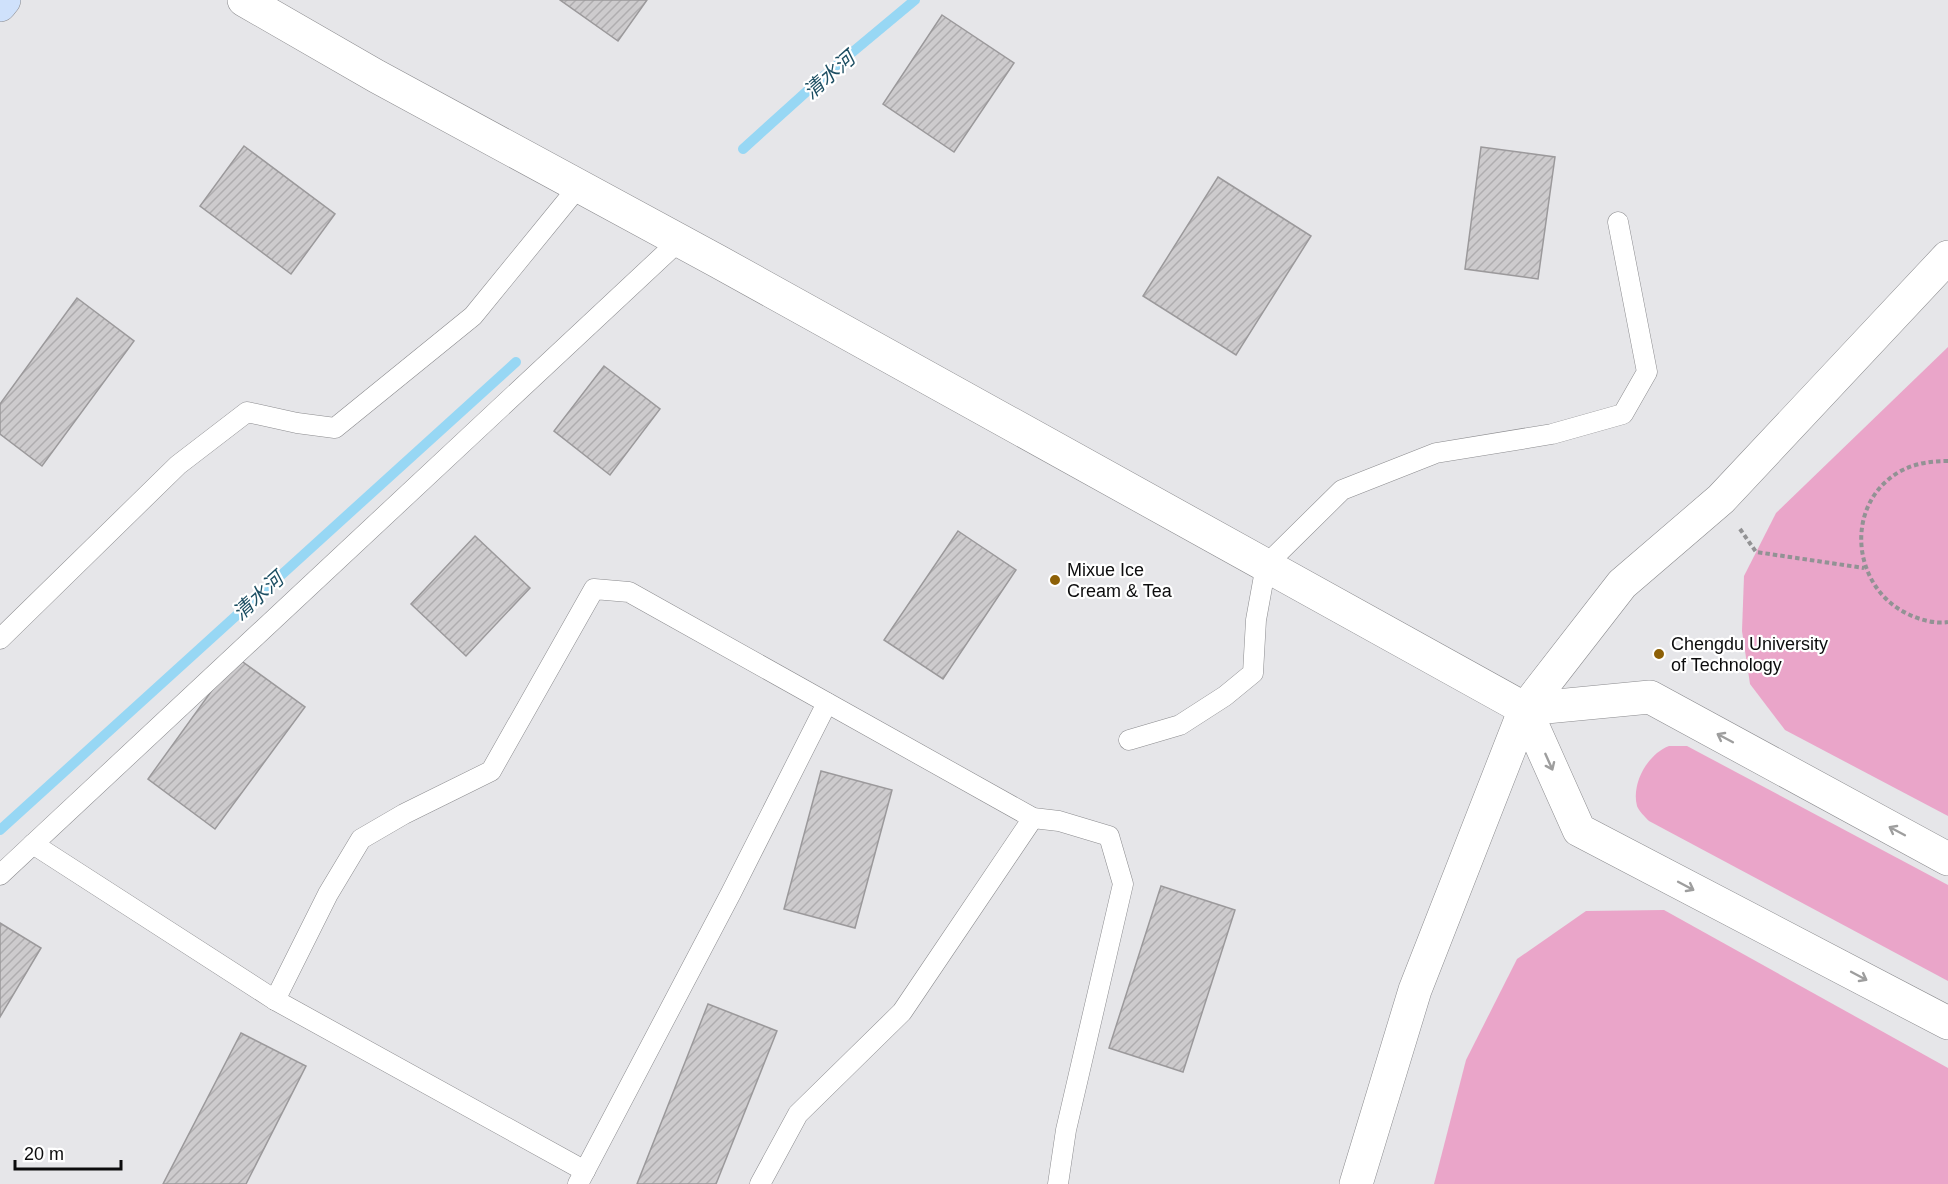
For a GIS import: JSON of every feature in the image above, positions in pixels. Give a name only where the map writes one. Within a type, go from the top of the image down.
[{"type":"street","points":[[0,5],[4,0]]},
{"type":"street","points":[[244,0],[376,76],[680,240],[1525,709],[1650,698],[1948,859]]},
{"type":"street","points":[[1356,1184],[1415,990],[1525,709],[1622,584],[1721,499],[1948,257]]},
{"type":"street","points":[[1525,709],[1579,830],[1948,1023]]},
{"type":"lane","points":[[0,639],[178,465],[247,412],[334,428],[473,316],[579,186]]},
{"type":"lane","points":[[1129,740],[1180,725],[1225,696],[1253,673],[1256,620],[1266,565],[1342,489],[1436,453],[1552,434],[1623,414],[1647,372],[1618,222]]},
{"type":"lane","points":[[0,875],[680,240]]},
{"type":"lane","points":[[275,1000],[328,894],[361,839],[404,814],[491,771],[594,589],[629,592],[1033,818],[1059,820],[1108,836],[1124,884],[1066,1130],[1058,1184]]},
{"type":"lane","points":[[33,844],[275,1000],[582,1177],[827,703]]},
{"type":"lane","points":[[760,1184],[798,1114],[902,1012],[1033,818]]},
{"type":"path","points":[[1948,460],[1924,462],[1907,468],[1898,472],[1878,490],[1865,514],[1860,540],[1864,568],[1876,591],[1895,608],[1919,620],[1948,622]]},
{"type":"path","points":[[1721,499],[1756,552],[1864,568]]},
{"type":"shaded area","points":[[1948,347],[1948,816],[1785,730],[1750,684],[1742,631],[1744,576],[1776,513]]},
{"type":"shaded area","points":[[1669,746],[1687,746],[1948,885],[1948,981],[1649,821],[1637,806],[1639,779],[1648,762]]},
{"type":"shaded area","points":[[1664,910],[1948,1068],[1948,1184],[1434,1184],[1466,1060],[1517,959],[1586,911]]},
{"type":"building","points":[[560,0],[647,0],[618,41]]},
{"type":"building","points":[[942,15],[1014,63],[954,152],[883,104]]},
{"type":"building","points":[[244,146],[335,214],[291,274],[200,206]]},
{"type":"building","points":[[1481,147],[1555,157],[1538,279],[1465,269]]},
{"type":"building","points":[[1218,177],[1311,236],[1236,355],[1143,296]]},
{"type":"building","points":[[77,298],[134,341],[42,466],[0,434],[0,404]]},
{"type":"building","points":[[604,366],[660,409],[610,475],[554,431]]},
{"type":"building","points":[[958,531],[1016,570],[943,679],[884,640]]},
{"type":"building","points":[[475,536],[530,588],[466,656],[411,604]]},
{"type":"building","points":[[236,657],[305,707],[215,829],[148,779]]},
{"type":"building","points":[[821,771],[892,790],[855,928],[784,909]]},
{"type":"building","points":[[1161,886],[1235,910],[1183,1072],[1109,1048]]},
{"type":"building","points":[[0,923],[41,948],[0,1017]]},
{"type":"building","points":[[708,1004],[777,1031],[716,1184],[637,1184]]},
{"type":"building","points":[[241,1033],[306,1066],[246,1184],[163,1184]]},
{"type":"waterway","name":"清水河","points":[[743,149],[825,75],[915,0]]},
{"type":"waterway","name":"清水河","points":[[0,830],[516,362]]},
{"type":"place","name":"Mixue Ice Cream & Tea","points":[[1055,580]]},
{"type":"place","name":"Chengdu University of Technology","points":[[1659,654]]}]
